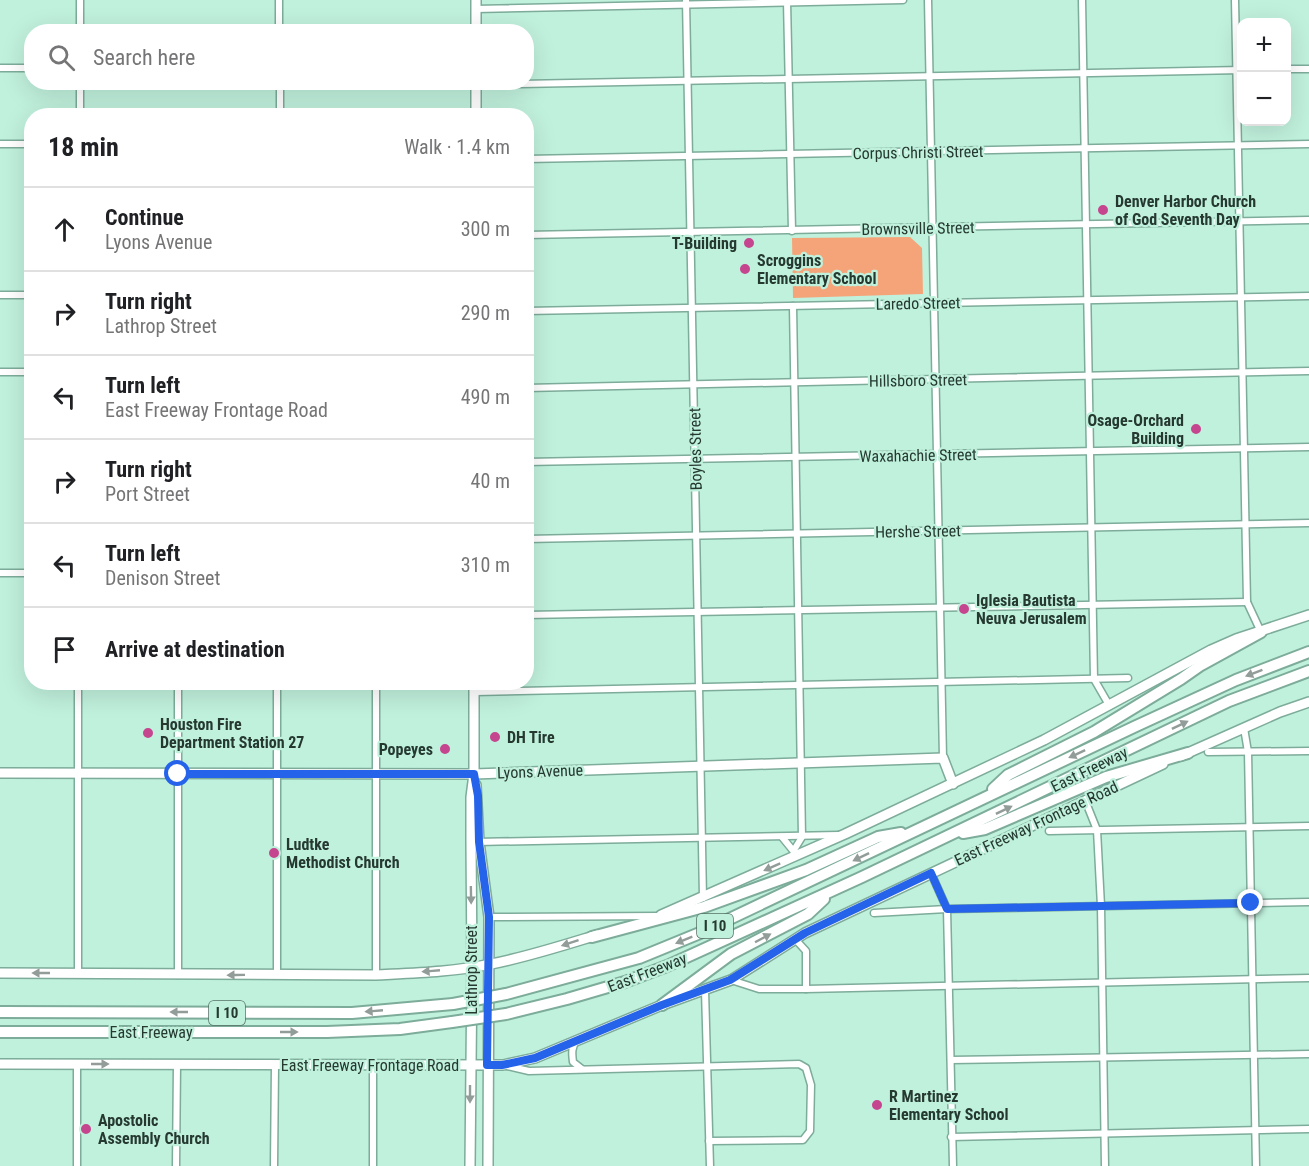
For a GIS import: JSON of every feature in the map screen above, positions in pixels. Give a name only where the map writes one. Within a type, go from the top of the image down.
[{"type":"highway","points":[[987,796],[1008,775],[1094,732],[1201,665],[1261,632]]},
{"type":"highway","name":"East Freeway","points":[[0,1012],[352,1013],[453,1004],[506,994],[639,957],[690,938],[1236,680],[1309,652]]},
{"type":"highway","name":"East Freeway","points":[[0,1032],[327,1032],[400,1029],[506,1014],[567,999],[657,970],[833,891],[1229,702],[1309,671]]},
{"type":"highway","points":[[951,835],[985,829],[1106,777],[1188,753]]},
{"type":"highway","points":[[592,937],[704,907],[806,870],[878,837],[913,831]]},
{"type":"highway","points":[[662,1005],[731,954],[808,914],[833,891]]},
{"type":"main road","points":[[476,4],[476,24]]},
{"type":"main road","points":[[476,90],[476,108]]},
{"type":"main road","points":[[0,973],[376,975],[489,965],[536,955],[659,916],[703,898],[795,853],[845,834],[1044,740],[1211,650],[1236,639],[1309,615]]},
{"type":"main road","name":"Lathrop Street","points":[[470,1166],[472,967],[478,796],[474,774],[475,690]]},
{"type":"main road","name":"East Freeway Frontage Road","points":[[0,1064],[502,1065],[535,1058],[662,1005],[730,980],[795,939],[931,873],[1188,753],[1284,710],[1309,702]]},
{"type":"main road","points":[[943,758],[953,784]]},
{"type":"main road","name":"Lyons Avenue","points":[[0,773],[474,774],[801,761],[943,758]]},
{"type":"main road","name":"Lathrop Street","points":[[475,842],[489,917],[488,1166]]},
{"type":"street","points":[[80,0],[80,24]]},
{"type":"street","points":[[279,0],[279,24]]},
{"type":"street","points":[[476,4],[903,0]]},
{"type":"street","points":[[928,0],[943,758]]},
{"type":"street","points":[[1082,0],[1094,679],[1109,705]]},
{"type":"street","points":[[1234,0],[1237,42]]},
{"type":"street","points":[[787,2],[792,231]]},
{"type":"street","name":"Boyles Street","points":[[686,3],[703,898]]},
{"type":"street","points":[[0,68],[24,68]]},
{"type":"street","points":[[1291,69],[1309,69]]},
{"type":"street","points":[[534,83],[1237,70]]},
{"type":"street","points":[[1239,72],[1240,297],[1247,602],[1261,632]]},
{"type":"street","points":[[80,90],[80,108]]},
{"type":"street","points":[[280,90],[280,108]]},
{"type":"street","points":[[0,144],[24,144]]},
{"type":"street","name":"Corpus Christi Street","points":[[534,159],[1309,144]]},
{"type":"street","name":"Brownsville Street","points":[[534,235],[1309,220]]},
{"type":"street","points":[[0,295],[24,295]]},
{"type":"street","name":"Laredo Street","points":[[534,311],[1309,296]]},
{"type":"street","points":[[782,837],[795,853],[802,837],[793,306]]},
{"type":"street","name":"Hillsboro Street","points":[[534,388],[1309,371]]},
{"type":"street","points":[[0,372],[24,372]]},
{"type":"street","name":"Waxahachie Street","points":[[534,462],[1309,447]]},
{"type":"street","name":"Hershe Street","points":[[534,539],[1309,523]]},
{"type":"street","points":[[0,573],[24,573]]},
{"type":"street","points":[[534,615],[1247,602]]},
{"type":"street","points":[[534,687],[700,687],[1128,678]]},
{"type":"street","points":[[78,690],[78,974]]},
{"type":"street","points":[[178,690],[178,975]]},
{"type":"street","points":[[277,690],[277,974]]},
{"type":"street","points":[[376,690],[376,975]]},
{"type":"street","points":[[1244,728],[1248,752],[1256,1166]]},
{"type":"street","points":[[1208,752],[1309,751]]},
{"type":"street","points":[[1085,800],[1098,830],[1105,1166]]},
{"type":"street","points":[[1049,831],[1309,826]]},
{"type":"street","points":[[475,842],[802,837],[845,834]]},
{"type":"street","points":[[931,873],[947,909],[952,1166]]},
{"type":"street","points":[[874,913],[947,909],[1309,902]]},
{"type":"street","points":[[489,917],[659,916]]},
{"type":"street","points":[[795,939],[806,951],[806,989]]},
{"type":"street","points":[[730,980],[759,989],[806,989],[1309,978]]},
{"type":"street","points":[[705,990],[710,1166]]},
{"type":"street","points":[[577,1041],[573,1045],[573,1062],[582,1070]]},
{"type":"street","points":[[951,1060],[1309,1054]]},
{"type":"street","points":[[76,1064],[77,1166]]},
{"type":"street","points":[[176,1166],[177,1064]]},
{"type":"street","points":[[502,1065],[529,1071],[799,1064],[806,1068],[811,1085],[808,1136],[802,1140],[709,1141]]},
{"type":"street","points":[[274,1166],[275,1065]]},
{"type":"street","points":[[373,1065],[373,1166]]},
{"type":"street","points":[[951,1137],[1309,1129]]},
{"type":"shaded area","points":[[910,237],[922,248],[923,294],[793,298],[792,238]]},
{"type":"place","name":"Denver Harbor Church of God Seventh Day","points":[[1103,210]]},
{"type":"place","name":"T-Building","points":[[749,243]]},
{"type":"place","name":"Scroggins Elementary School","points":[[745,269]]},
{"type":"place","name":"Osage-Orchard Building","points":[[1196,429]]},
{"type":"place","name":"Iglesia Bautista Neuva Jerusalem","points":[[964,609]]},
{"type":"place","name":"Houston Fire Department Station 27","points":[[148,733]]},
{"type":"place","name":"DH Tire","points":[[495,737]]},
{"type":"place","name":"Popeyes","points":[[445,749]]},
{"type":"place","name":"Ludtke Methodist Church","points":[[274,853]]},
{"type":"place","name":"R Martinez Elementary School","points":[[877,1105]]},
{"type":"place","name":"Apostolic Assembly Church","points":[[86,1129]]},
{"type":"route","points":[[178,774],[474,774],[478,796],[479,842],[489,917],[487,1065],[502,1065],[535,1058],[662,1005],[730,980],[805,933],[931,873],[947,909],[1251,903]]}]
